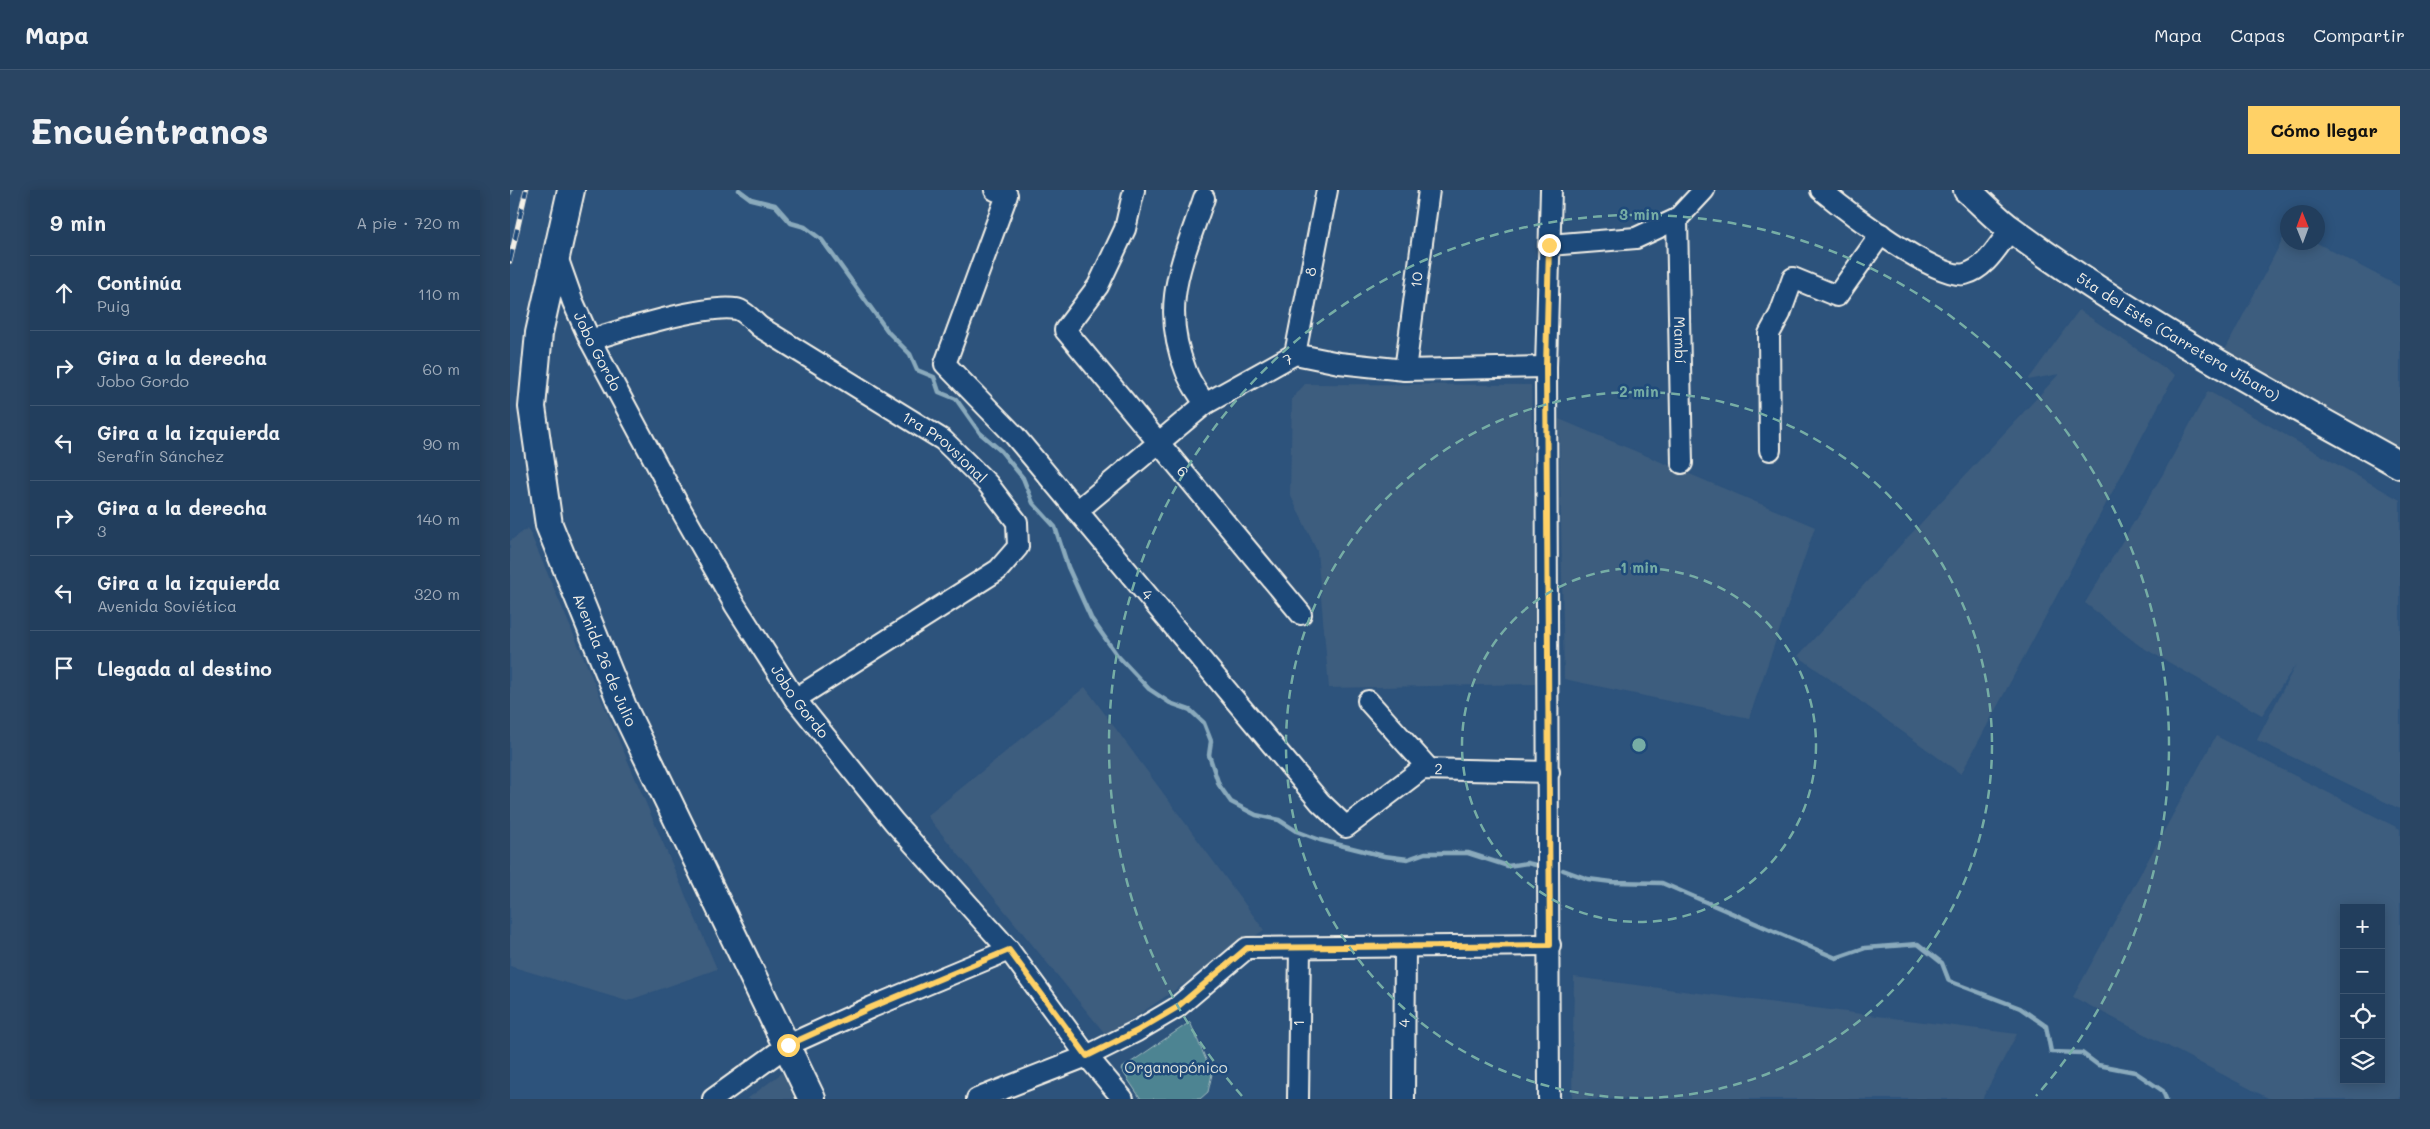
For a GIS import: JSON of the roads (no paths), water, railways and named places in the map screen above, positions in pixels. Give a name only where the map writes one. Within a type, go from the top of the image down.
[{"type":"main road","name":"Avenida 26 de Julio","points":[[571,190],[539,333],[532,407],[549,525],[623,707],[788,1045],[812,1099]]},
{"type":"main road","name":"5ta del Este (Carretera Jíbaro)","points":[[1967,190],[2011,230],[2102,291],[2203,354],[2400,465]]},
{"type":"street","name":"4","points":[[995,190],[1007,195],[944,364],[1014,435],[1314,795],[1346,828]]},
{"type":"street","name":"6","points":[[1134,190],[1125,228],[1098,286],[1065,330],[1300,614]]},
{"type":"street","name":"8","points":[[1295,354],[1327,190]]},
{"type":"street","name":"10","points":[[1405,370],[1429,190]]},
{"type":"street","points":[[1549,1099],[1550,945],[1546,367],[1551,190]]},
{"type":"street","points":[[1549,245],[1636,238],[1677,219],[1704,190]]},
{"type":"street","points":[[1821,190],[1880,234],[1944,272],[1964,274],[1982,266],[2011,230]]},
{"type":"street","points":[[1204,198],[1175,289],[1173,314],[1177,344],[1186,373],[1205,404]]},
{"type":"street","name":"Mambí","points":[[1677,219],[1682,463]]},
{"type":"street","points":[[1770,450],[1769,334],[1780,314],[1793,278],[1837,296],[1880,234]]},
{"type":"street","name":"Jobo Gordo","points":[[556,254],[573,302],[590,340],[735,605],[795,699],[894,822],[1009,950],[1087,1056],[1123,1099]]},
{"type":"street","name":"1ra Provsional","points":[[590,340],[622,329],[709,310],[737,309],[760,327],[943,440],[988,484],[1017,522],[1018,547],[998,570],[795,699]]},
{"type":"street","name":"7","points":[[1077,511],[1157,442],[1205,404],[1295,354],[1339,363],[1405,370],[1546,367]]},
{"type":"street","points":[[1368,701],[1429,769]]},
{"type":"street","name":"2","points":[[1346,828],[1422,769],[1549,772]]},
{"type":"street","points":[[977,1099],[1087,1056],[1137,1031],[1176,1008],[1247,948],[1550,945]]},
{"type":"street","name":"4","points":[[1404,1099],[1405,947]]},
{"type":"street","name":"1","points":[[1298,1099],[1300,948]]},
{"type":"street","points":[[713,1099],[788,1045],[872,1007],[1009,950]]},
{"type":"waterway","points":[[739,190],[751,199],[775,205],[791,223],[805,227],[822,240],[889,333],[910,354],[917,370],[934,377],[939,392],[956,399],[980,433],[1001,451],[1023,478],[1033,503],[1055,527],[1068,567],[1091,618],[1117,655],[1149,689],[1170,703],[1190,710],[1204,723],[1211,741],[1209,755],[1219,785],[1231,802],[1256,815],[1279,820],[1296,831],[1320,840],[1384,856],[1408,859],[1425,853],[1468,853],[1508,866],[1527,863],[1536,865]]},
{"type":"waterway","points":[[1563,870],[1588,879],[1612,882],[1662,883],[1836,958],[1865,948],[1918,944],[1942,963],[1949,981],[2020,1008],[2046,1026],[2051,1052],[2082,1053],[2098,1065],[2135,1072],[2163,1091],[2166,1099]]},
{"type":"railway","points":[[510,261],[526,190]]},
{"type":"park label","name":"Organopónico","points":[[1176,1068]]}]
